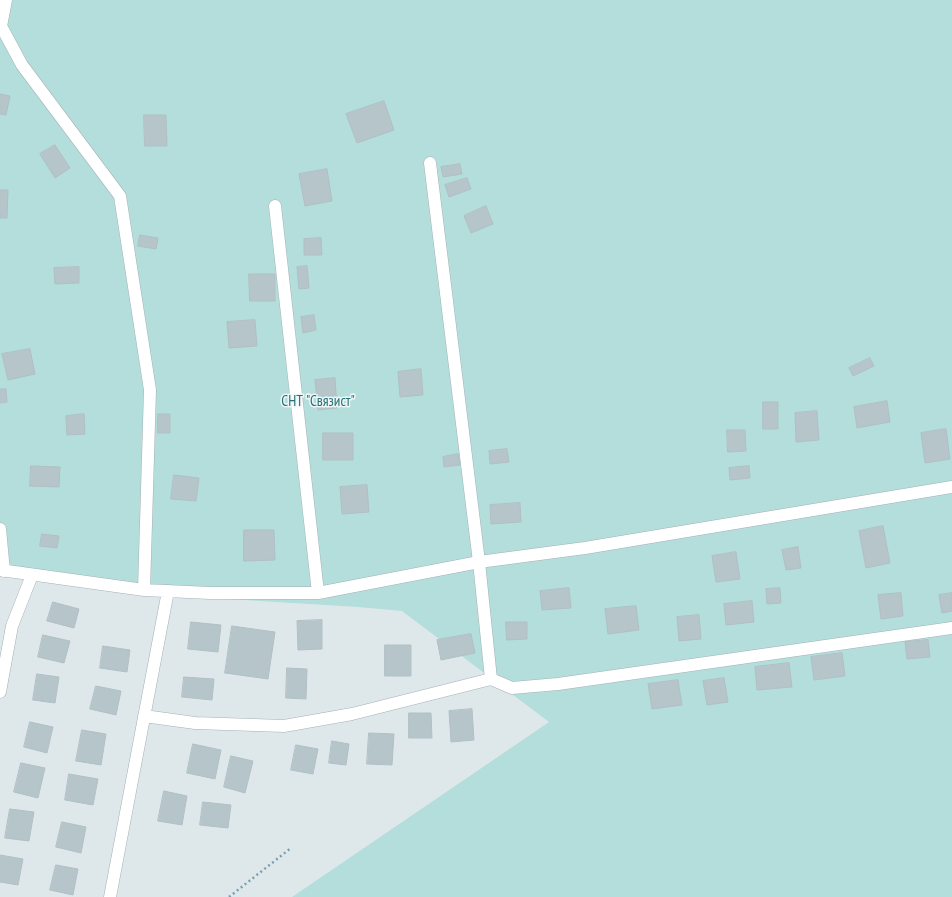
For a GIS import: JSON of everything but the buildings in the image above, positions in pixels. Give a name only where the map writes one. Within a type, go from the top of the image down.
[{"type":"lane","points":[[6,0],[1,26],[22,65],[120,196],[150,390],[144,590]]},
{"type":"lane","points":[[430,163],[479,562],[491,679]]},
{"type":"lane","points":[[275,206],[318,593]]},
{"type":"lane","points":[[0,529],[2,571],[144,590],[210,593],[318,593],[479,562],[585,548],[952,487]]},
{"type":"lane","points":[[0,692],[12,626],[32,575]]},
{"type":"lane","points":[[110,897],[168,591]]},
{"type":"lane","points":[[144,716],[195,723],[284,726],[352,714],[491,679],[512,688],[558,684],[952,628]]},
{"type":"path","points":[[229,897],[291,848]]},
{"type":"green space","name":"СНТ \"Связист\"","points":[[0,0],[952,0],[952,897],[292,897],[549,722],[402,611],[195,597],[0,573]]}]
